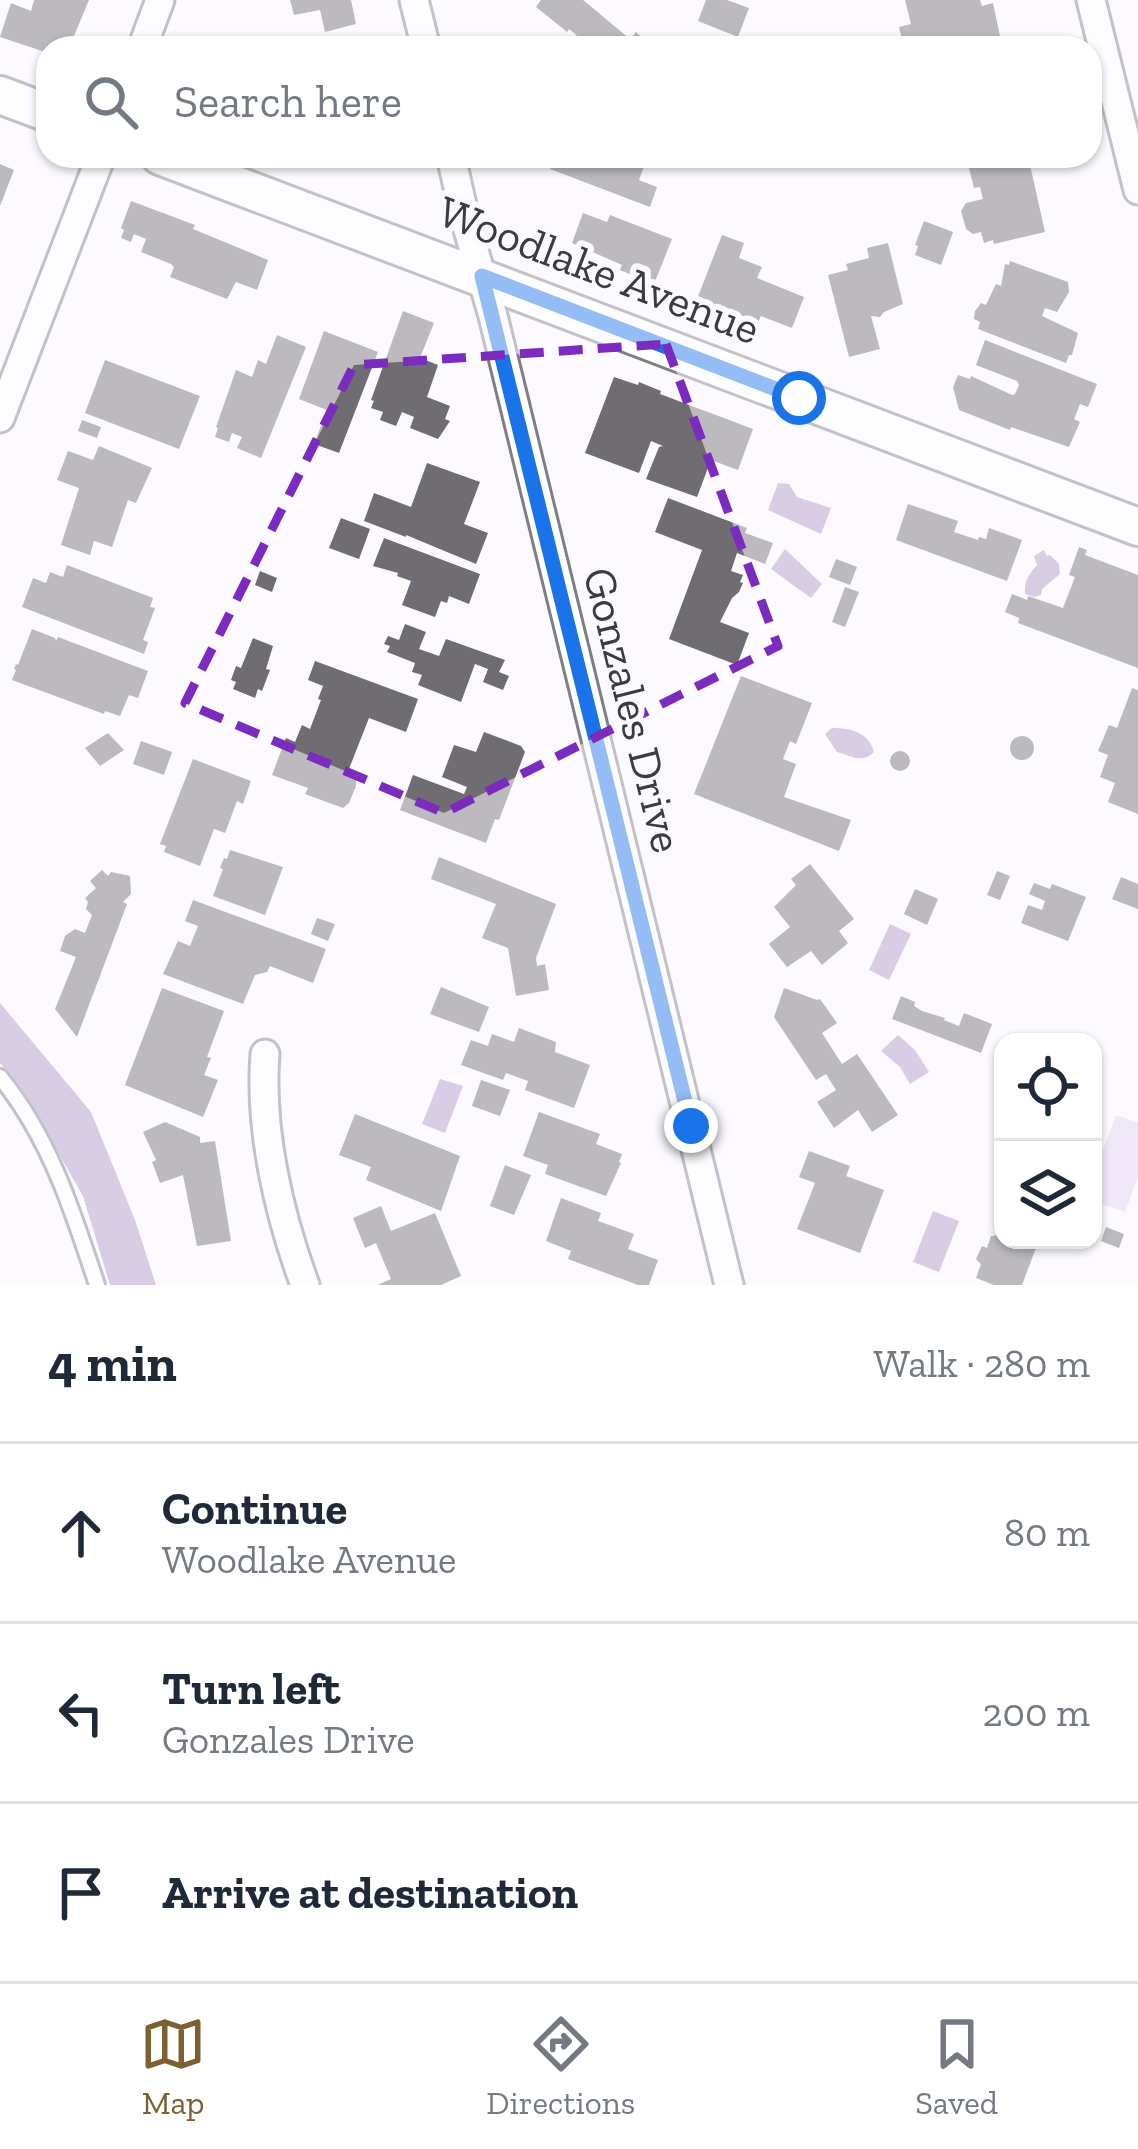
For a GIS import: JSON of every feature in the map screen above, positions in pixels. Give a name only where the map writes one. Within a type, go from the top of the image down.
[{"type":"street","points":[[146,36],[160,0]]},
{"type":"street","points":[[414,0],[423,36]]},
{"type":"street","points":[[1091,0],[1100,36]]},
{"type":"street","points":[[1102,44],[1138,190]]},
{"type":"street","points":[[0,95],[36,108]]},
{"type":"street","points":[[0,418],[96,168]]},
{"type":"street","name":"Woodlake Avenue","points":[[192,168],[1138,527]]},
{"type":"street","name":"Gonzales Drive","points":[[454,168],[728,1285]]},
{"type":"street","points":[[265,1054],[262,1087],[276,1179],[287,1238],[305,1285]]},
{"type":"lane","points":[[0,1077],[43,1142],[66,1191],[98,1285]]},
{"type":"highlighted area","points":[[666,344],[778,646],[444,813],[185,703],[354,365]]},
{"type":"shaded area","points":[[778,483],[789,484],[797,497],[831,508],[821,534],[768,510]]},
{"type":"shaded area","points":[[785,549],[822,584],[811,598],[771,569]]},
{"type":"shaded area","points":[[1044,550],[1059,564],[1060,574],[1034,597],[1025,594],[1025,585],[1037,565],[1034,556]]},
{"type":"shaded area","points":[[832,728],[858,732],[874,752],[861,758],[837,752],[825,734]]},
{"type":"shaded area","points":[[890,924],[911,934],[889,980],[869,970]]},
{"type":"shaded area","points":[[0,1003],[91,1112],[156,1285],[110,1285],[83,1196],[25,1095],[0,1063]]},
{"type":"shaded area","points":[[898,1035],[929,1072],[910,1084],[900,1067],[881,1051]]},
{"type":"shaded area","points":[[440,1079],[463,1086],[445,1133],[422,1124]]},
{"type":"shaded area","points":[[1116,1115],[1138,1123],[1138,1177],[1125,1212],[1102,1204],[1102,1153]]},
{"type":"shaded area","points":[[933,1211],[959,1221],[939,1272],[913,1262]]},
{"type":"building","points":[[34,0],[89,0],[74,36],[36,36],[36,49],[0,37],[11,3],[31,11]]},
{"type":"building","points":[[290,0],[351,0],[356,24],[325,32],[320,10],[294,15]]},
{"type":"building","points":[[541,0],[583,0],[626,36],[578,36],[536,7]]},
{"type":"building","points":[[706,0],[727,0],[749,8],[738,36],[698,21]]},
{"type":"building","points":[[905,0],[980,0],[982,6],[993,3],[1000,36],[901,36],[899,27],[911,24]]},
{"type":"building","points":[[0,164],[14,170],[0,206]]},
{"type":"building","points":[[644,168],[639,180],[657,187],[650,207],[550,169]]},
{"type":"building","points":[[969,168],[1031,168],[1045,232],[984,243],[981,232],[966,229],[961,211],[966,203],[983,199],[980,187],[974,188]]},
{"type":"building","points":[[131,201],[268,260],[257,290],[236,282],[227,299],[170,277],[171,264],[141,252],[146,239],[134,234],[131,242],[121,238]]},
{"type":"building","points":[[583,213],[607,222],[610,215],[672,239],[654,284],[572,243]]},
{"type":"building","points":[[924,221],[953,232],[941,265],[915,255]]},
{"type":"building","points":[[722,235],[744,243],[739,258],[762,267],[757,278],[804,297],[792,328],[761,316],[758,322],[697,299]]},
{"type":"building","points":[[888,243],[903,304],[880,317],[871,316],[880,349],[849,357],[828,275],[869,258],[867,248]]},
{"type":"building","points":[[1010,261],[1068,282],[1069,292],[1057,312],[1045,308],[1042,316],[1078,333],[1066,363],[978,329],[975,311],[981,303],[986,305],[996,284],[1001,286],[1005,264]]},
{"type":"building","points":[[403,311],[434,323],[420,358],[438,365],[427,397],[450,406],[445,419],[450,421],[438,439],[410,428],[414,417],[402,412],[396,426],[380,420],[383,412],[371,408]]},
{"type":"building","points":[[324,331],[378,352],[339,453],[314,444],[327,410],[299,399]]},
{"type":"building","points":[[277,335],[306,347],[261,458],[237,448],[242,437],[232,433],[229,442],[215,437],[216,427],[236,370],[252,377],[258,360],[266,364]]},
{"type":"building","points":[[985,340],[1097,384],[1088,407],[1080,404],[1074,419],[1080,422],[1069,447],[959,410],[953,387],[958,375],[1012,395],[1019,385],[976,365]]},
{"type":"building","points":[[105,360],[200,396],[179,449],[85,413]]},
{"type":"building","points":[[614,377],[639,382],[753,429],[738,470],[711,460],[697,497],[646,479],[663,446],[651,441],[639,473],[585,453]]},
{"type":"building","points":[[82,420],[101,427],[97,438],[78,431]]},
{"type":"building","points":[[99,446],[152,468],[136,503],[128,500],[112,547],[94,541],[90,555],[61,545],[79,488],[57,480],[68,451],[93,460]]},
{"type":"building","points":[[427,463],[480,482],[464,524],[488,533],[476,564],[364,521],[374,493],[411,507]]},
{"type":"building","points":[[668,498],[773,543],[765,564],[737,553],[731,571],[743,575],[743,583],[720,622],[749,633],[737,665],[669,639],[702,550],[655,532]]},
{"type":"building","points":[[908,504],[958,521],[954,532],[978,540],[986,539],[989,528],[1022,540],[1007,581],[896,540]]},
{"type":"building","points":[[341,518],[370,529],[359,559],[329,548]]},
{"type":"building","points":[[384,538],[480,574],[469,604],[449,596],[447,603],[441,601],[435,617],[402,605],[411,581],[373,566]]},
{"type":"building","points":[[1079,547],[1087,550],[1085,555],[1138,575],[1138,668],[1018,623],[1019,618],[1005,612],[1012,594],[1063,608],[1075,577],[1069,575]]},
{"type":"building","points":[[836,559],[857,567],[850,585],[829,577]]},
{"type":"building","points":[[67,565],[153,598],[144,654],[22,607],[33,578],[46,583],[50,572],[63,577]]},
{"type":"building","points":[[260,571],[277,578],[272,592],[255,585]]},
{"type":"building","points":[[845,587],[859,592],[845,627],[832,622]]},
{"type":"building","points":[[405,624],[426,632],[419,649],[439,656],[446,639],[505,660],[499,672],[509,676],[503,690],[483,682],[488,669],[475,664],[461,702],[418,685],[422,675],[412,672],[415,663],[387,652],[390,646],[384,644],[388,636],[399,640]]},
{"type":"building","points":[[32,629],[148,671],[138,698],[129,695],[120,716],[104,714],[12,680]]},
{"type":"building","points":[[253,638],[273,646],[266,669],[270,670],[255,698],[233,689],[236,682],[231,680]]},
{"type":"building","points":[[315,661],[418,699],[406,732],[369,718],[347,774],[356,777],[356,786],[343,808],[272,775],[286,738],[295,742],[302,725],[310,729],[321,700],[323,686],[308,680]]},
{"type":"building","points":[[741,676],[812,703],[796,744],[790,741],[783,759],[796,764],[784,797],[851,820],[839,851],[694,794]]},
{"type":"building","points":[[1132,688],[1138,690],[1138,814],[1108,802],[1115,783],[1100,777],[1108,755],[1098,751],[1109,725],[1117,728]]},
{"type":"building","points":[[484,732],[521,746],[525,752],[486,843],[400,810],[413,775],[464,794],[467,787],[442,777],[454,745],[476,752]]},
{"type":"building","points":[[108,733],[124,750],[100,766],[85,748]]},
{"type":"building","points":[[1022,736],[1034,748],[1022,760],[1010,748]]},
{"type":"building","points":[[141,741],[172,752],[164,775],[133,764]]},
{"type":"building","points":[[900,751],[910,761],[900,771],[890,761]]},
{"type":"building","points":[[193,759],[251,781],[225,833],[214,829],[200,866],[164,852],[166,846],[160,844]]},
{"type":"building","points":[[230,850],[283,867],[265,915],[213,896]]},
{"type":"building","points":[[439,857],[556,904],[536,958],[537,966],[545,964],[549,990],[516,996],[508,948],[482,938],[496,904],[431,879]]},
{"type":"building","points":[[810,864],[854,919],[839,931],[848,943],[822,965],[811,951],[787,967],[769,944],[790,927],[774,907],[796,885],[791,879]]},
{"type":"building","points":[[102,870],[108,876],[111,872],[130,876],[131,894],[123,902],[127,904],[77,1037],[55,1009],[76,957],[60,951],[65,936],[75,929],[85,933],[92,915],[85,898],[96,888],[90,881]]},
{"type":"building","points":[[997,871],[1010,876],[1000,900],[987,895]]},
{"type":"building","points":[[1121,877],[1138,884],[1138,909],[1112,899]]},
{"type":"building","points":[[1034,883],[1050,889],[1052,884],[1086,897],[1068,941],[1021,923],[1028,905],[1042,910],[1045,901],[1029,894]]},
{"type":"building","points":[[915,889],[938,899],[927,925],[904,914]]},
{"type":"building","points":[[193,900],[326,949],[313,983],[270,966],[267,972],[255,975],[243,1004],[163,974],[178,941],[190,946],[198,926],[185,921]]},
{"type":"building","points":[[317,918],[335,924],[328,941],[311,934]]},
{"type":"building","points":[[441,987],[489,1007],[479,1032],[430,1014]]},
{"type":"building","points":[[162,988],[224,1011],[207,1057],[211,1058],[204,1075],[218,1080],[203,1117],[125,1085]]},
{"type":"building","points":[[784,988],[820,999],[837,1023],[822,1033],[842,1064],[857,1054],[898,1115],[872,1132],[858,1110],[834,1128],[817,1102],[836,1090],[826,1074],[816,1080],[774,1017]]},
{"type":"building","points":[[901,996],[922,1011],[959,1026],[964,1013],[992,1024],[981,1053],[892,1019]]},
{"type":"building","points":[[519,1028],[556,1042],[555,1052],[590,1065],[574,1108],[525,1090],[528,1081],[506,1073],[503,1080],[461,1065],[471,1040],[488,1046],[492,1034],[514,1042]]},
{"type":"building","points":[[481,1080],[510,1090],[500,1116],[472,1106]]},
{"type":"building","points":[[539,1112],[600,1134],[596,1144],[622,1154],[606,1196],[545,1174],[548,1165],[523,1156]]},
{"type":"building","points":[[355,1114],[460,1156],[441,1211],[366,1180],[371,1167],[339,1155]]},
{"type":"building","points":[[165,1122],[200,1137],[200,1143],[215,1141],[231,1241],[197,1246],[183,1175],[160,1183],[143,1132]]},
{"type":"building","points":[[809,1151],[850,1166],[846,1176],[884,1190],[860,1253],[797,1229],[815,1183],[799,1177]]},
{"type":"building","points":[[505,1165],[531,1175],[514,1215],[490,1206]]},
{"type":"building","points":[[561,1198],[601,1213],[598,1221],[634,1234],[628,1249],[658,1260],[649,1285],[568,1259],[571,1251],[546,1241]]},
{"type":"building","points":[[381,1206],[391,1231],[435,1213],[461,1276],[441,1285],[378,1285],[391,1279],[376,1243],[365,1248],[353,1218]]},
{"type":"building","points":[[1106,1227],[1124,1234],[1119,1248],[1102,1238]]},
{"type":"building","points":[[991,1236],[994,1249],[1036,1249],[1022,1285],[994,1285],[976,1278],[981,1264],[976,1259]]},
{"type":"route","points":[[691,1126],[482,276],[799,398]]}]
